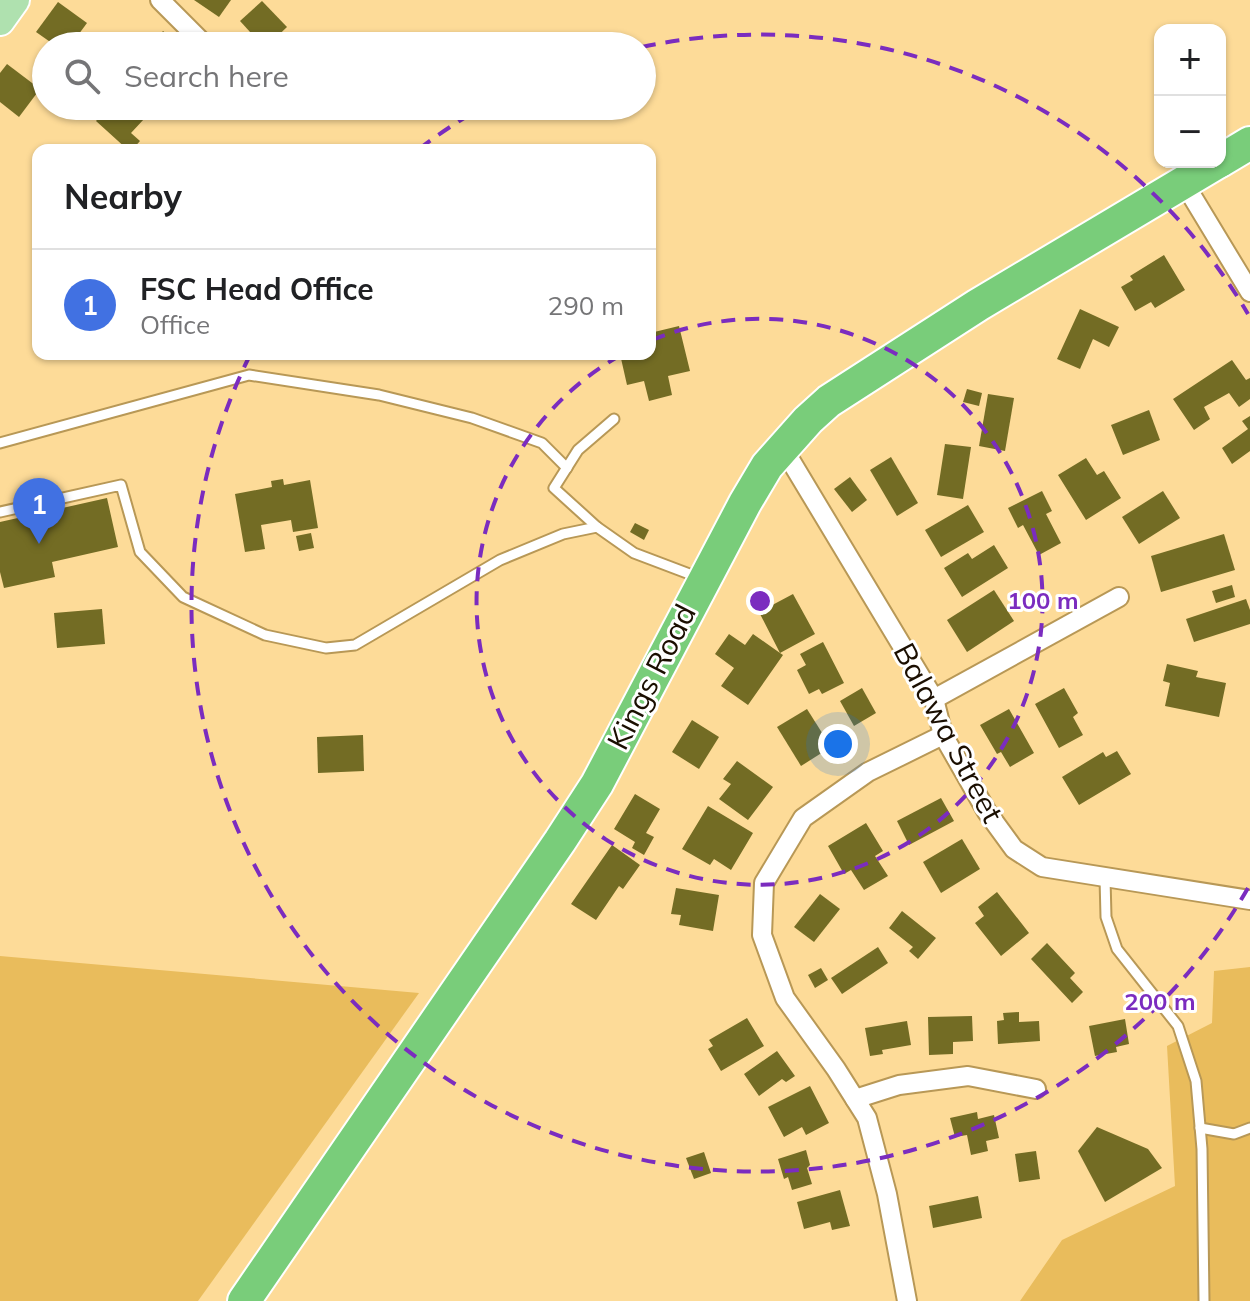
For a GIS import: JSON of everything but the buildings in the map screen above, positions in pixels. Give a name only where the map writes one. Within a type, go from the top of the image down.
[{"type":"highway","name":"Kings Road","points":[[1226,157],[1250,143]]},
{"type":"highway","name":"Kings Road","points":[[244,1301],[568,830],[597,784],[755,486],[783,448],[829,401],[978,305],[1208,168]]},
{"type":"main road","points":[[0,21],[15,0]]},
{"type":"street","points":[[160,0],[192,32]]},
{"type":"street","points":[[1184,183],[1250,292]]},
{"type":"street","name":"Balawa Street","points":[[783,448],[934,699],[943,735],[987,812],[1014,849],[1042,867],[1250,900]]},
{"type":"street","points":[[934,699],[1119,597]]},
{"type":"street","points":[[907,1301],[887,1194],[867,1118],[785,998],[762,935],[764,883],[803,818],[868,772],[943,735]]},
{"type":"street","points":[[855,1099],[899,1085],[968,1076],[1036,1089]]},
{"type":"lane","points":[[0,443],[249,375],[379,395],[472,418],[542,443],[567,468]]},
{"type":"lane","points":[[614,419],[578,450],[554,488],[597,527],[634,553],[703,579]]},
{"type":"lane","points":[[0,512],[121,485],[140,552],[183,597],[265,635],[326,648],[355,645],[500,560],[563,534],[597,527]]},
{"type":"lane","points":[[1105,878],[1106,917],[1117,949],[1178,1026],[1196,1081],[1204,1301]]},
{"type":"lane","points":[[1200,1128],[1234,1134],[1250,1128]]},
{"type":"shaded area","points":[[0,956],[419,993],[198,1301],[0,1301]]},
{"type":"shaded area","points":[[1250,967],[1250,1301],[1020,1301],[1062,1240],[1175,1186],[1167,1046],[1212,1023],[1214,971]]},
{"type":"place","name":"FSC Head Office","points":[[39,544]]}]
